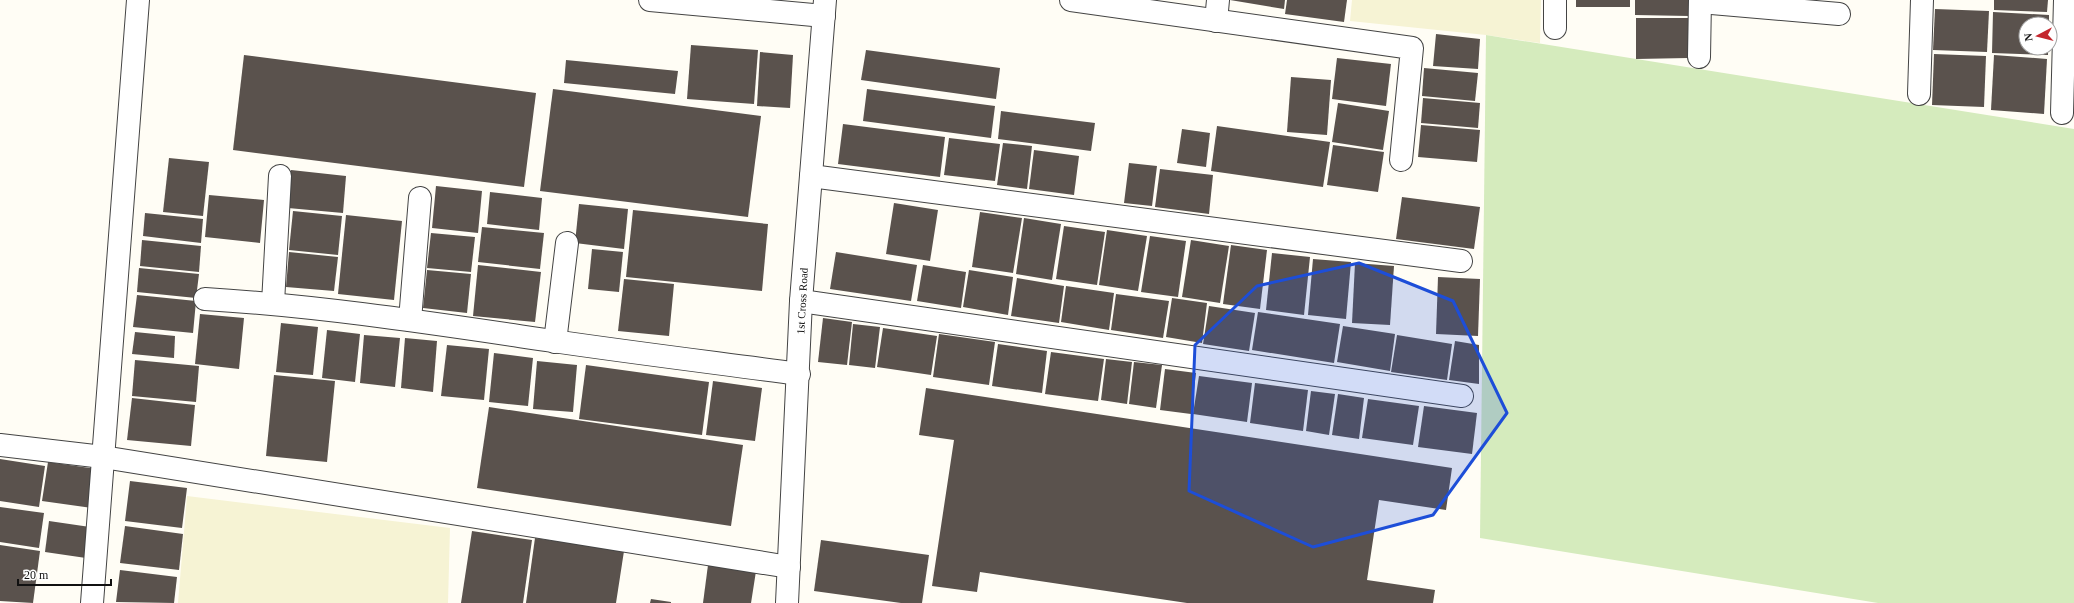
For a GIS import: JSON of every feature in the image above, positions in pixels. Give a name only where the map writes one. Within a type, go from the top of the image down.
[{"type":"street","points":[[92,603],[138,0]]},
{"type":"street","points":[[650,0],[825,8]]},
{"type":"street","points":[[1071,0],[1217,11],[1412,48],[1401,160]]},
{"type":"street","points":[[1555,0],[1555,28]]},
{"type":"street","points":[[1919,94],[1922,0]]},
{"type":"street","points":[[2062,113],[2065,0]]},
{"type":"street","points":[[1699,56],[1700,1],[1839,14]]},
{"type":"street","name":"1st Cross Road","points":[[787,603],[799,374],[801,301],[825,8]]},
{"type":"street","points":[[273,303],[280,176]]},
{"type":"street","points":[[811,176],[1461,262]]},
{"type":"street","points":[[410,320],[420,198]]},
{"type":"street","points":[[555,342],[567,243]]},
{"type":"street","points":[[205,299],[273,303],[410,320],[555,342],[799,374]]},
{"type":"street","points":[[801,301],[1462,396]]},
{"type":"street","points":[[0,445],[103,457],[789,567]]},
{"type":"highlighted area","points":[[1359,263],[1453,301],[1507,413],[1433,515],[1313,547],[1189,491],[1195,345],[1257,286]]},
{"type":"shaded area","points":[[1352,0],[1541,0],[1540,43],[1486,35],[1350,21]]},
{"type":"shaded area","points":[[187,496],[450,528],[448,603],[178,603]]},
{"type":"green space","points":[[1486,35],[2074,129],[2074,603],[1878,603],[1480,538]]},
{"type":"building","points":[[1230,0],[1285,0],[1284,9]]},
{"type":"building","points":[[1287,0],[1347,0],[1344,22],[1285,14]]},
{"type":"building","points":[[1576,0],[1630,0],[1630,7],[1576,7]]},
{"type":"building","points":[[1635,0],[1689,0],[1689,16],[1635,15]]},
{"type":"building","points":[[1994,0],[2048,0],[2047,12],[1994,10]]},
{"type":"building","points":[[1935,9],[1989,11],[1987,52],[1933,50]]},
{"type":"building","points":[[1993,12],[2049,15],[2018,16],[2018,54],[1992,53]]},
{"type":"building","points":[[1636,18],[1688,18],[1688,58],[1636,59]]},
{"type":"building","points":[[1436,34],[1480,39],[1478,69],[1433,66]]},
{"type":"building","points":[[691,45],[758,50],[754,104],[687,99]]},
{"type":"building","points":[[866,50],[1000,68],[996,99],[861,80]]},
{"type":"building","points":[[760,52],[793,55],[790,108],[757,106]]},
{"type":"building","points":[[1934,54],[1986,56],[1984,107],[1932,105]]},
{"type":"building","points":[[244,55],[536,93],[524,187],[233,150]]},
{"type":"building","points":[[1994,55],[2047,59],[2044,114],[1991,110]]},
{"type":"building","points":[[1337,58],[1391,64],[1386,106],[1332,99]]},
{"type":"building","points":[[566,60],[678,71],[675,94],[564,83]]},
{"type":"building","points":[[1424,68],[1478,73],[1475,101],[1422,96]]},
{"type":"building","points":[[1291,77],[1331,80],[1327,135],[1287,132]]},
{"type":"building","points":[[553,89],[761,116],[748,217],[540,191]]},
{"type":"building","points":[[867,89],[995,106],[991,138],[863,121]]},
{"type":"building","points":[[1423,98],[1480,103],[1478,128],[1421,123]]},
{"type":"building","points":[[1338,103],[1389,111],[1383,150],[1332,142]]},
{"type":"building","points":[[1001,111],[1095,123],[1091,151],[998,139]]},
{"type":"building","points":[[843,124],[945,137],[940,177],[838,164]]},
{"type":"building","points":[[1421,125],[1480,130],[1477,162],[1418,157]]},
{"type":"building","points":[[1217,126],[1330,142],[1323,187],[1211,171]]},
{"type":"building","points":[[1182,129],[1210,133],[1206,167],[1177,163]]},
{"type":"building","points":[[949,138],[1000,144],[995,181],[944,175]]},
{"type":"building","points":[[1003,143],[1032,146],[1027,189],[997,185]]},
{"type":"building","points":[[1333,145],[1384,152],[1378,192],[1327,185]]},
{"type":"building","points":[[1034,150],[1079,156],[1074,195],[1029,189]]},
{"type":"building","points":[[169,158],[209,162],[203,216],[163,212]]},
{"type":"building","points":[[1129,163],[1157,166],[1152,206],[1124,203]]},
{"type":"building","points":[[1160,169],[1213,175],[1209,214],[1155,207]]},
{"type":"building","points":[[291,170],[346,176],[343,213],[288,208]]},
{"type":"building","points":[[436,186],[482,191],[478,233],[432,228]]},
{"type":"building","points":[[490,192],[542,198],[539,230],[487,224]]},
{"type":"building","points":[[209,195],[264,200],[260,243],[205,237]]},
{"type":"building","points":[[1402,197],[1480,207],[1474,249],[1396,239]]},
{"type":"building","points":[[894,203],[938,210],[930,261],[886,254]]},
{"type":"building","points":[[579,204],[628,209],[624,249],[575,243]]},
{"type":"building","points":[[633,210],[768,224],[762,291],[626,277]]},
{"type":"building","points":[[293,211],[342,216],[338,255],[289,250]]},
{"type":"building","points":[[980,212],[1022,218],[1013,273],[972,267]]},
{"type":"building","points":[[145,213],[203,219],[201,243],[143,236]]},
{"type":"building","points":[[346,215],[402,221],[394,300],[338,294]]},
{"type":"building","points":[[1024,218],[1061,224],[1052,280],[1016,274]]},
{"type":"building","points":[[1064,226],[1105,232],[1097,285],[1056,279]]},
{"type":"building","points":[[482,227],[544,233],[540,269],[478,262]]},
{"type":"building","points":[[1107,230],[1147,236],[1138,291],[1099,285]]},
{"type":"building","points":[[431,233],[475,237],[471,272],[427,268]]},
{"type":"building","points":[[1150,236],[1186,241],[1178,297],[1141,292]]},
{"type":"building","points":[[142,240],[201,246],[199,272],[140,266]]},
{"type":"building","points":[[1191,240],[1229,246],[1220,303],[1182,297]]},
{"type":"building","points":[[1231,245],[1267,250],[1260,309],[1223,304]]},
{"type":"building","points":[[592,249],[623,252],[619,292],[588,289]]},
{"type":"building","points":[[289,252],[338,257],[334,291],[286,287]]},
{"type":"building","points":[[836,252],[917,265],[911,301],[830,289]]},
{"type":"building","points":[[1272,253],[1310,257],[1304,315],[1266,310]]},
{"type":"building","points":[[1313,259],[1351,262],[1346,319],[1308,315]]},
{"type":"building","points":[[1355,263],[1394,266],[1390,325],[1352,323]]},
{"type":"building","points":[[478,265],[541,272],[535,322],[473,316]]},
{"type":"building","points":[[923,265],[966,272],[961,308],[917,301]]},
{"type":"building","points":[[139,268],[199,274],[196,298],[137,292]]},
{"type":"building","points":[[427,270],[471,274],[467,313],[423,308]]},
{"type":"building","points":[[969,270],[1013,277],[1008,315],[963,307]]},
{"type":"building","points":[[1438,277],[1480,279],[1478,336],[1436,334]]},
{"type":"building","points":[[1017,278],[1064,286],[1059,323],[1011,316]]},
{"type":"building","points":[[624,279],[674,284],[669,336],[618,331]]},
{"type":"building","points":[[1066,286],[1114,293],[1109,330],[1061,322]]},
{"type":"building","points":[[1116,294],[1169,301],[1163,338],[1111,330]]},
{"type":"building","points":[[137,295],[196,301],[193,333],[133,327]]},
{"type":"building","points":[[1172,298],[1207,303],[1202,343],[1166,337]]},
{"type":"building","points":[[1209,306],[1255,313],[1249,351],[1203,344]]},
{"type":"building","points":[[1258,312],[1340,324],[1334,363],[1252,350]]},
{"type":"building","points":[[200,314],[244,318],[239,369],[195,364]]},
{"type":"building","points":[[823,318],[852,322],[847,365],[818,362]]},
{"type":"building","points":[[281,323],[318,327],[313,375],[276,372]]},
{"type":"building","points":[[853,324],[880,327],[875,368],[849,365]]},
{"type":"building","points":[[1343,326],[1395,334],[1390,371],[1337,362]]},
{"type":"building","points":[[883,328],[937,336],[931,375],[877,367]]},
{"type":"building","points":[[327,330],[360,334],[355,382],[322,378]]},
{"type":"building","points":[[135,332],[175,336],[174,358],[132,354]]},
{"type":"building","points":[[939,334],[995,342],[989,385],[933,377]]},
{"type":"building","points":[[364,335],[400,338],[395,387],[360,383]]},
{"type":"building","points":[[1397,335],[1452,344],[1447,380],[1391,372]]},
{"type":"building","points":[[405,338],[437,341],[433,392],[401,388]]},
{"type":"building","points":[[1455,341],[1479,345],[1479,384],[1449,380]]},
{"type":"building","points":[[998,344],[1047,351],[1042,393],[992,386]]},
{"type":"building","points":[[447,345],[489,349],[484,400],[441,396]]},
{"type":"building","points":[[1051,352],[1104,359],[1098,401],[1045,394]]},
{"type":"building","points":[[494,353],[533,358],[528,406],[489,402]]},
{"type":"building","points":[[1106,359],[1132,362],[1127,404],[1101,400]]},
{"type":"building","points":[[135,360],[199,366],[196,402],[132,396]]},
{"type":"building","points":[[537,361],[577,365],[573,412],[533,409]]},
{"type":"building","points":[[1134,362],[1162,365],[1156,408],[1129,404]]},
{"type":"building","points":[[586,365],[709,382],[702,435],[579,419]]},
{"type":"building","points":[[1165,369],[1196,373],[1191,414],[1160,410]]},
{"type":"building","points":[[274,375],[335,381],[327,462],[266,456]]},
{"type":"building","points":[[1199,376],[1252,383],[1247,422],[1193,414]]},
{"type":"building","points":[[713,381],[762,388],[755,441],[706,435]]},
{"type":"building","points":[[1255,383],[1308,390],[1303,431],[1250,423]]},
{"type":"building","points":[[926,388],[1452,468],[1446,510],[1379,500],[1367,580],[1435,590],[1433,603],[1187,603],[980,572],[977,592],[932,586],[954,440],[919,435]]},
{"type":"building","points":[[1311,391],[1335,394],[1329,435],[1306,431]]},
{"type":"building","points":[[1338,394],[1364,398],[1359,439],[1332,435]]},
{"type":"building","points":[[132,398],[195,405],[191,446],[127,440]]},
{"type":"building","points":[[1368,399],[1419,406],[1413,445],[1362,438]]},
{"type":"building","points":[[1424,406],[1477,413],[1472,454],[1418,447]]},
{"type":"building","points":[[489,407],[743,445],[731,526],[477,488]]},
{"type":"building","points":[[0,459],[45,466],[39,507],[0,501]]},
{"type":"building","points":[[48,462],[97,469],[92,508],[42,501]]},
{"type":"building","points":[[130,481],[187,488],[182,528],[125,521]]},
{"type":"building","points":[[0,507],[44,513],[39,548],[0,542]]},
{"type":"building","points":[[49,521],[90,527],[86,558],[45,552]]},
{"type":"building","points":[[125,526],[183,534],[179,570],[120,563]]},
{"type":"building","points":[[472,531],[532,540],[523,603],[461,603]]},
{"type":"building","points":[[535,538],[624,551],[616,603],[526,603]]},
{"type":"building","points":[[821,540],[929,555],[922,603],[901,603],[814,591]]},
{"type":"building","points":[[0,545],[40,551],[33,603],[0,601]]},
{"type":"building","points":[[708,565],[756,571],[751,603],[703,603]]},
{"type":"building","points":[[120,570],[177,577],[174,603],[116,602]]},
{"type":"building","points":[[651,599],[671,602],[671,603],[650,603]]}]
